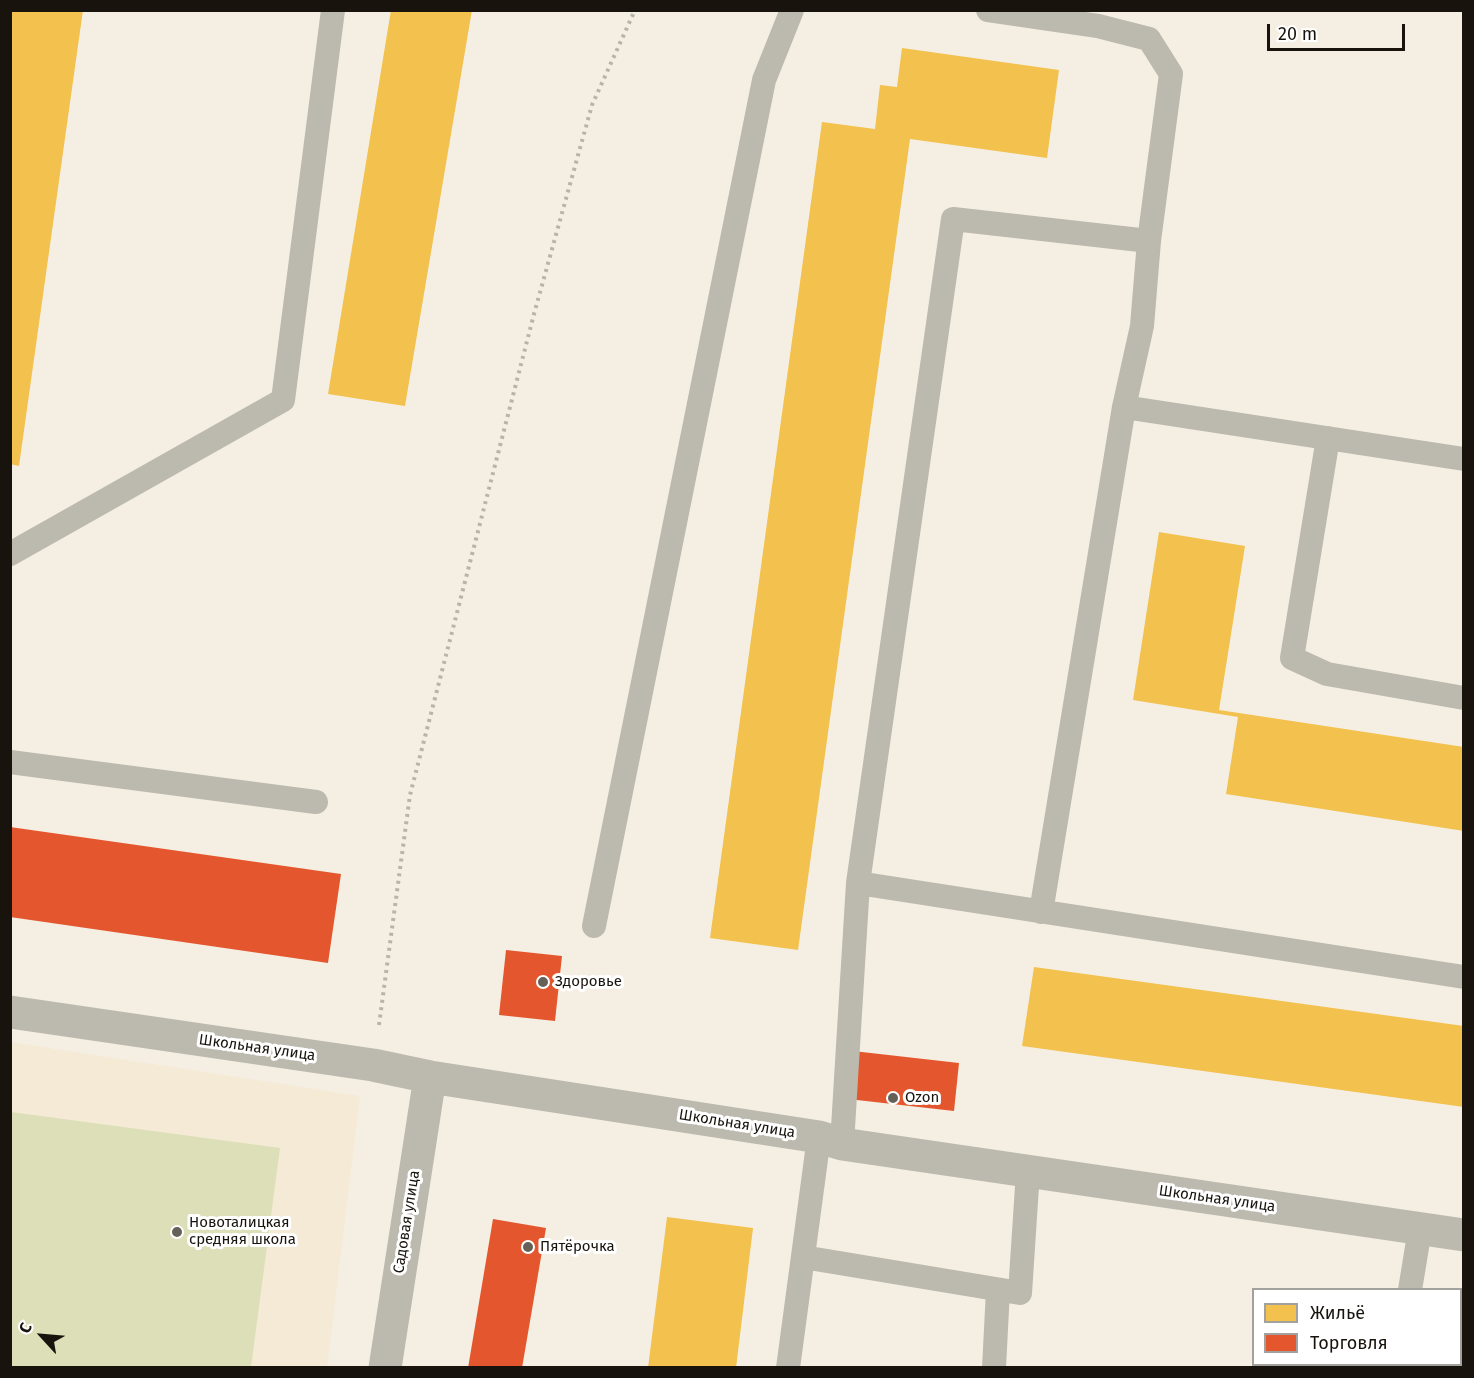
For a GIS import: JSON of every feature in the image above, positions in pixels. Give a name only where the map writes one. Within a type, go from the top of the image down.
[{"type":"street","name":"Школьная улица","points":[[10,1012],[373,1065],[430,1077],[1028,1171],[1464,1235]]},
{"type":"street","name":"Садовая улица","points":[[385,1368],[430,1077]]},
{"type":"lane","points":[[10,554],[283,400],[333,10]]},
{"type":"lane","points":[[594,926],[764,80],[792,10]]},
{"type":"lane","points":[[988,10],[1098,26],[1149,39],[1171,74],[1149,241],[1142,326],[1124,407],[1041,912]]},
{"type":"lane","points":[[788,1368],[803,1257],[830,1140],[858,884],[953,219],[1149,241]]},
{"type":"lane","points":[[1124,407],[1464,459]]},
{"type":"lane","points":[[1328,438],[1292,658],[1327,674],[1464,698]]},
{"type":"lane","points":[[10,762],[316,802]]},
{"type":"lane","points":[[858,884],[1464,977]]},
{"type":"lane","points":[[803,1257],[1020,1293],[1028,1171]]},
{"type":"lane","points":[[1410,1288],[1420,1229]]},
{"type":"lane","points":[[994,1368],[999,1290]]},
{"type":"path","points":[[373,1065],[410,795],[534,315],[592,105],[635,10]]},
{"type":"shaded area","name":"Новоталицкая средняя школа","points":[[10,1042],[360,1096],[327,1367],[11,1367]]},
{"type":"green space","name":"Новоталицкая средняя школа","points":[[11,1112],[280,1148],[251,1367],[11,1367]]},
{"type":"building: Жильё","points":[[10,10],[83,10],[19,466],[10,464]]},
{"type":"building: Жильё","points":[[391,10],[472,10],[405,406],[328,394]]},
{"type":"building: Жильё","points":[[902,48],[1059,70],[1047,158],[910,139],[798,950],[710,938],[822,122],[875,129],[880,85],[897,87]]},
{"type":"building: Жильё","points":[[1159,532],[1245,546],[1219,710],[1464,747],[1464,831],[1226,794],[1238,717],[1133,700]]},
{"type":"building: Жильё","points":[[1034,967],[1464,1026],[1464,1107],[1022,1046]]},
{"type":"building: Жильё","points":[[667,1217],[753,1228],[736,1368],[648,1368]]},
{"type":"building: Торговля","points":[[10,827],[341,874],[328,963],[10,917]]},
{"type":"building: Торговля","points":[[506,950],[562,956],[555,1021],[499,1015]]},
{"type":"building: Торговля","points":[[853,1051],[959,1063],[954,1111],[848,1099]]},
{"type":"building: Торговля","points":[[493,1219],[546,1228],[522,1368],[468,1368]]},
{"type":"place","name":"Здоровье","points":[[543,982]]},
{"type":"place","name":"Ozon","points":[[893,1098]]},
{"type":"place","name":"Новоталицкая средняя школа","points":[[177,1232]]},
{"type":"place","name":"Пятёрочка","points":[[528,1247]]}]
